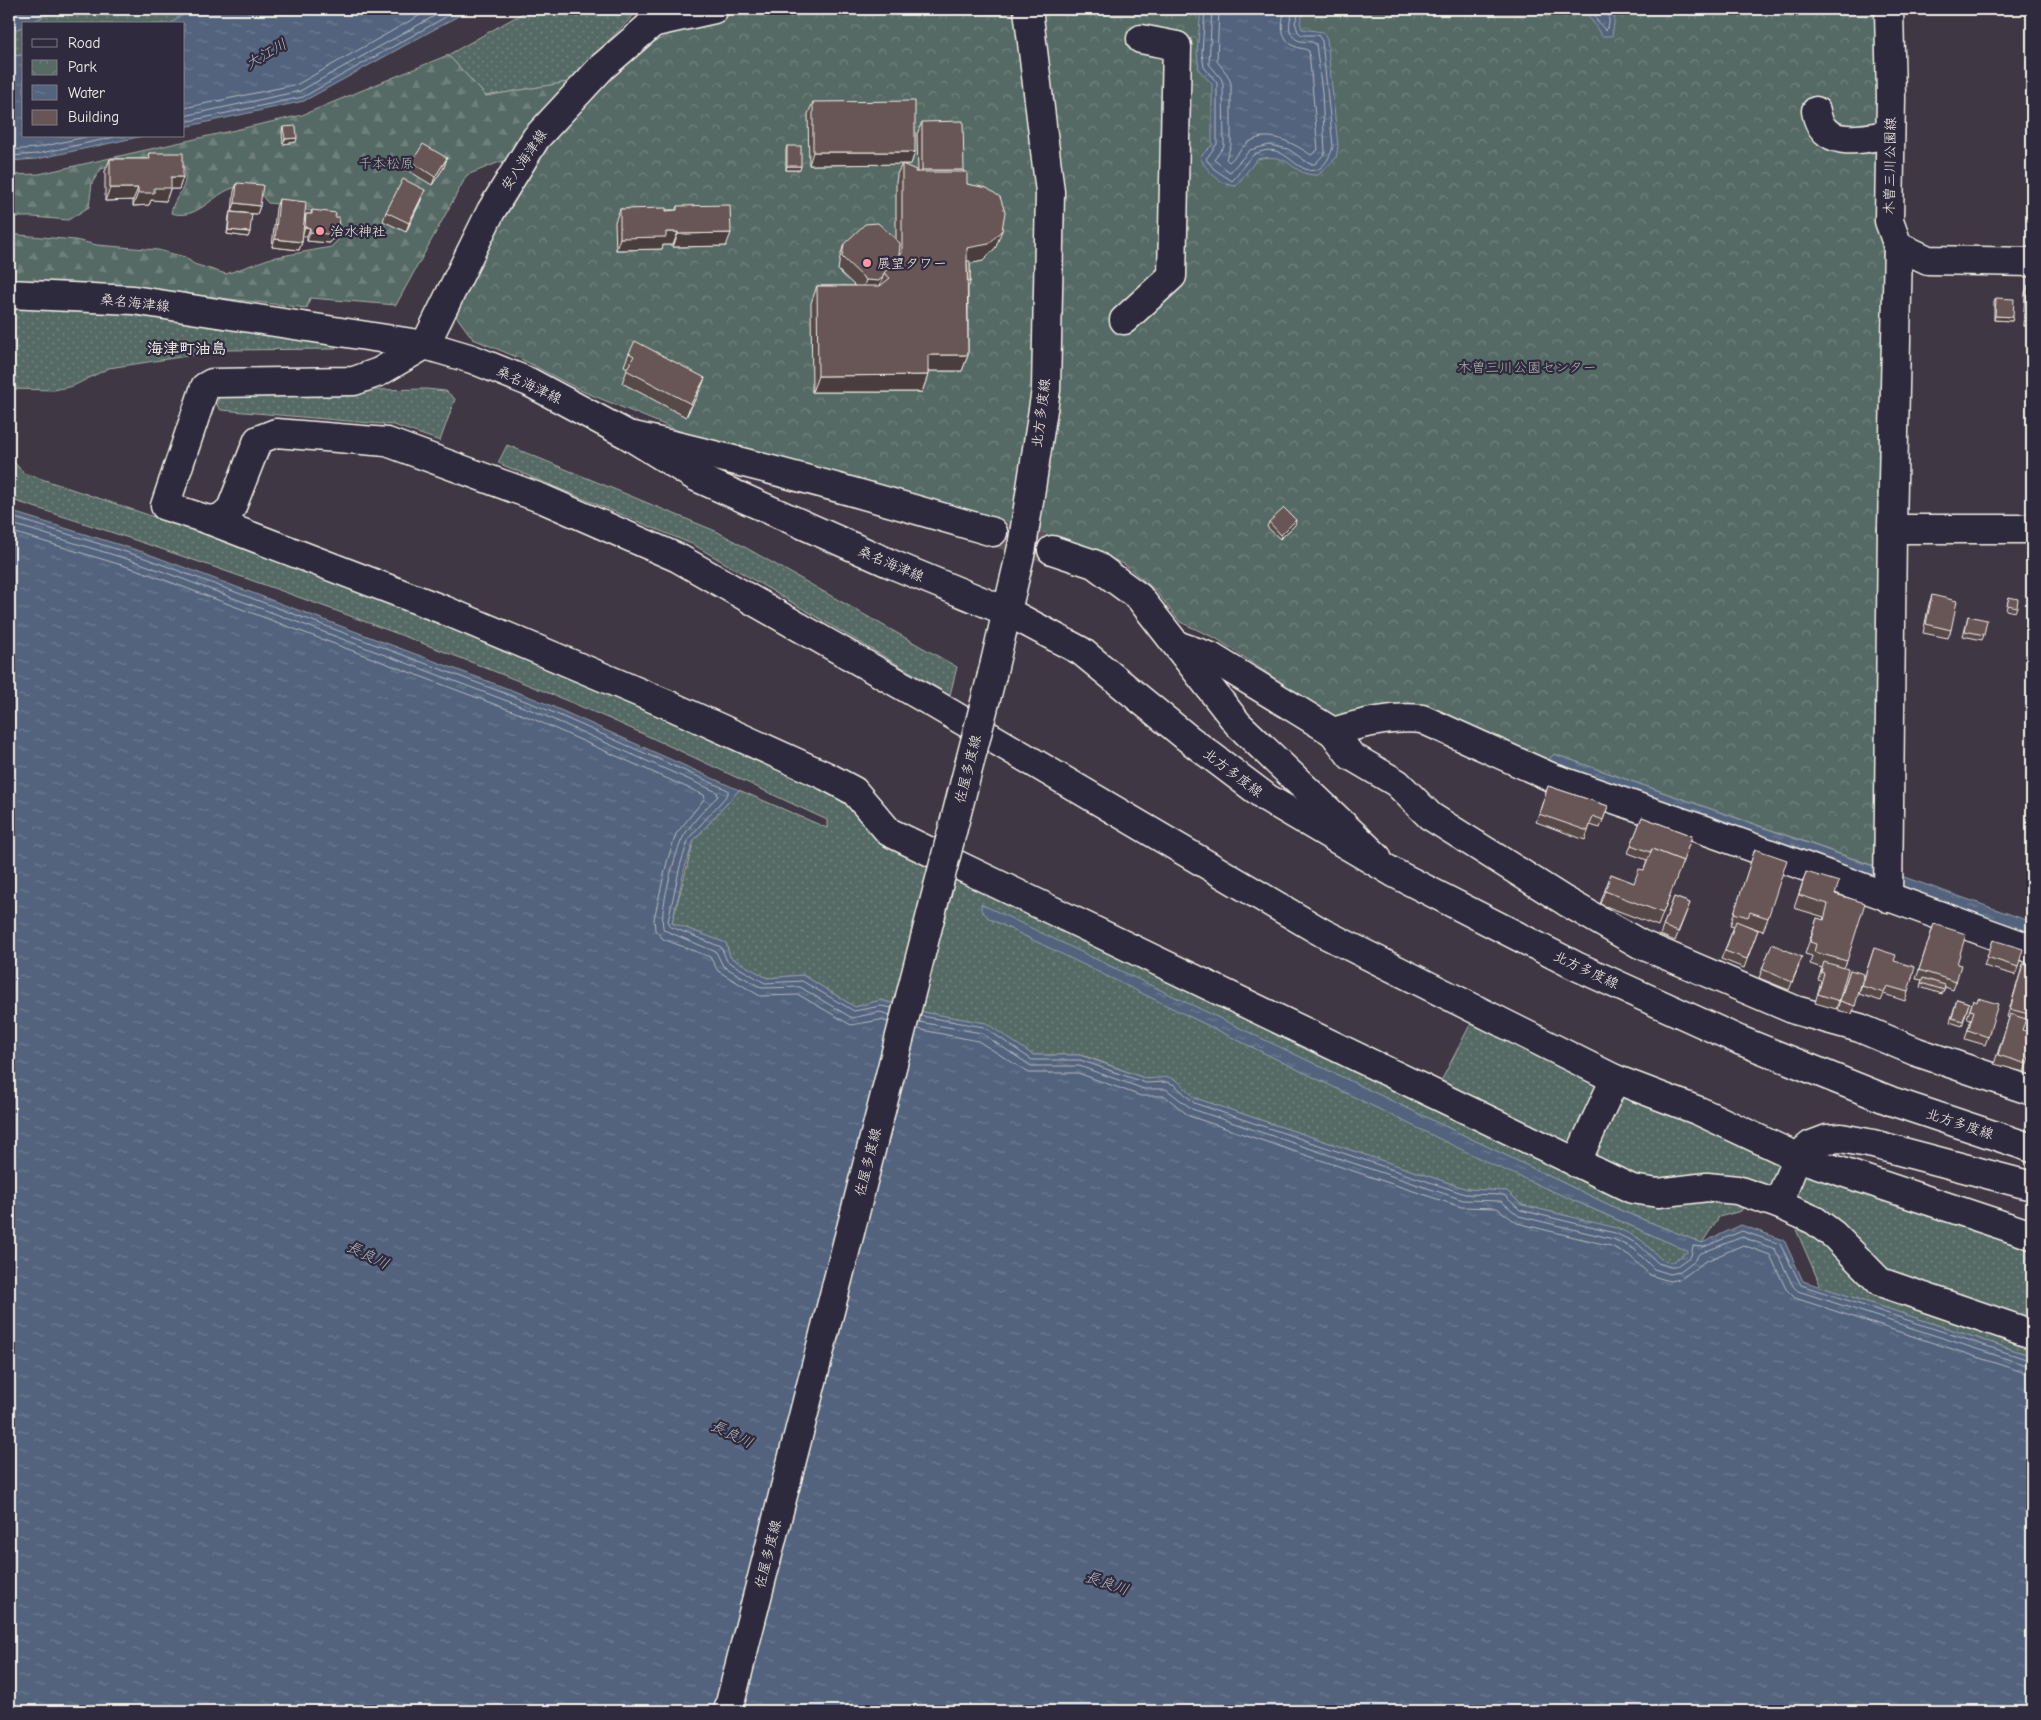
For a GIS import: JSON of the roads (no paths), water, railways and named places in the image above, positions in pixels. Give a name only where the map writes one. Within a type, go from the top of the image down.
[{"type":"main road","points":[[660,16],[714,9]]},
{"type":"main road","name":"北方多度線","points":[[1028,9],[1050,192],[1046,390],[1022,547],[1008,612],[1081,651],[1190,740],[1267,798],[1394,873],[1576,966],[1739,1040],[1891,1102],[2032,1148]]},
{"type":"main road","name":"木曽三川公園線","points":[[1889,9],[1889,221],[1898,246]]},
{"type":"main road","name":"安八海津線","points":[[424,345],[490,211],[536,138],[602,67],[660,16]]},
{"type":"main road","points":[[1124,320],[1172,276],[1177,46],[1141,39]]},
{"type":"main road","points":[[1816,111],[1818,122],[1827,132],[1836,137],[1846,140],[1890,134]]},
{"type":"main road","points":[[1888,885],[1892,529],[1898,246],[1928,260],[2032,262]]},
{"type":"main road","name":"桑名海津線","points":[[9,294],[133,300],[424,345],[472,359],[529,382],[628,435],[696,477],[889,563],[1008,612]]},
{"type":"main road","points":[[424,345],[379,372],[354,381],[212,383],[205,387],[165,506],[209,520],[444,610],[669,705],[826,776],[854,791],[889,832],[1632,1189],[1658,1193],[1707,1187],[1737,1190],[1778,1204],[1814,1220],[1834,1235],[1880,1282],[2032,1334]]},
{"type":"main road","points":[[209,520],[221,518],[231,509],[258,440],[276,433],[386,442],[543,499],[678,558],[931,702],[1324,933],[1615,1079],[1699,1111],[1798,1157],[2032,1235]]},
{"type":"main road","points":[[628,435],[707,453],[896,503],[993,532]]},
{"type":"main road","points":[[1892,529],[2032,529]]},
{"type":"main road","points":[[1052,550],[1094,564],[1139,597],[1238,724],[1394,873]]},
{"type":"main road","name":"佐屋多度線","points":[[728,1711],[1008,612]]},
{"type":"main road","points":[[1179,646],[1211,657],[1333,732],[1350,756],[1397,783],[1430,816],[1565,901],[1640,944],[1795,1010],[1860,1028],[1917,1052],[2032,1091]]},
{"type":"main road","points":[[1333,732],[1356,725],[1403,718],[1422,719],[1553,778],[1710,832],[1888,885],[2032,949]]},
{"type":"main road","points":[[1576,1163],[1615,1079]]},
{"type":"main road","points":[[1778,1204],[1798,1157],[1811,1145],[1827,1139],[1841,1138],[1873,1144],[2032,1186]]},
{"type":"water","points":[[9,9],[59,9],[32,22],[22,22],[22,27],[9,33]]},
{"type":"water","name":"大江川","points":[[191,9],[471,9],[304,101],[185,127],[185,22],[173,22]]},
{"type":"water","points":[[1201,9],[1305,9],[1300,22],[1302,29],[1323,32],[1327,39],[1338,146],[1336,158],[1318,175],[1302,172],[1285,161],[1269,157],[1257,159],[1236,186],[1219,180],[1206,167],[1200,157],[1212,145],[1212,84],[1199,70],[1197,53]]},
{"type":"water","points":[[1588,9],[1614,9],[1612,36],[1602,36],[1588,15]]},
{"type":"water","points":[[22,55],[22,138],[134,138],[37,159],[9,161],[9,56]]},
{"type":"water","name":"長良川","points":[[9,511],[143,552],[538,700],[739,790],[694,840],[685,867],[672,923],[726,943],[730,957],[767,978],[803,975],[855,1007],[881,1000],[928,1013],[986,1023],[1033,1055],[1080,1055],[1147,1079],[1168,1077],[1178,1081],[1195,1098],[1467,1189],[1507,1191],[1522,1205],[1617,1228],[1641,1240],[1661,1259],[1672,1263],[1688,1251],[1491,1164],[990,919],[981,910],[981,904],[1622,1211],[1702,1243],[1741,1225],[1784,1240],[1803,1281],[2032,1356],[2032,1711],[9,1711]]},
{"type":"water","points":[[1554,754],[2032,922],[2032,939],[1546,763]]},
{"type":"tunnel","points":[[993,532],[1052,550]]},
{"type":"place","name":"治水神社","points":[[320,231]]},
{"type":"place","name":"展望タワー","points":[[867,263]]},
{"type":"district","name":"海津町油島","points":[[187,349]]},
{"type":"park label","name":"千本松原","points":[[386,163]]},
{"type":"park label","name":"木曽三川公園センター","points":[[1527,367]]}]
